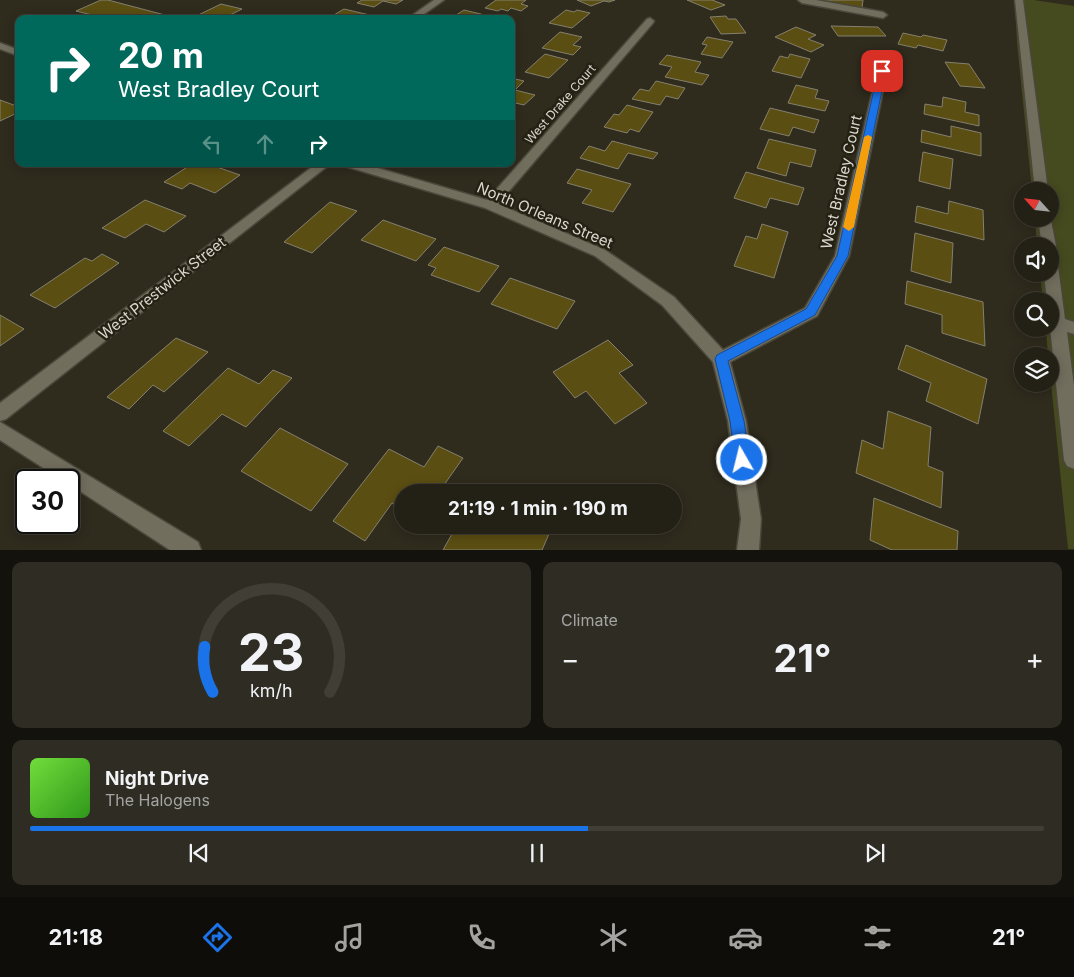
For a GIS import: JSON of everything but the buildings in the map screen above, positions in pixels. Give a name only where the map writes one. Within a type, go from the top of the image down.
[{"type":"street","points":[[416,15],[440,0]]},
{"type":"street","points":[[802,0],[883,15]]},
{"type":"street","points":[[1019,0],[1041,182]]},
{"type":"street","name":"West Drake Court","points":[[490,205],[650,21]]},
{"type":"street","points":[[0,46],[15,52]]},
{"type":"street","name":"West Bradley Court","points":[[721,359],[811,312],[842,256],[882,71]]},
{"type":"street","name":"West Prestwick Street","points":[[0,412],[320,167]]},
{"type":"street","name":"North Orleans Street","points":[[362,167],[490,205],[600,253],[668,301],[721,359]]},
{"type":"street","points":[[1055,282],[1066,326],[1074,460]]},
{"type":"street","points":[[721,359],[740,440],[751,519],[748,550]]},
{"type":"street","points":[[0,430],[190,550]]},
{"type":"green space","points":[[1015,0],[1034,0],[1074,6],[1074,549],[1068,549],[1052,392],[1059,392],[1059,347],[1047,347],[1047,337],[1059,337],[1059,292],[1042,292],[1041,282],[1059,282],[1059,237],[1036,237],[1036,228],[1059,228],[1059,182],[1031,182],[1017,43]]},
{"type":"slow traffic","points":[[849,227],[868,137]]},
{"type":"route","points":[[742,460],[737,421],[721,359],[811,312],[842,256],[882,71]]}]
